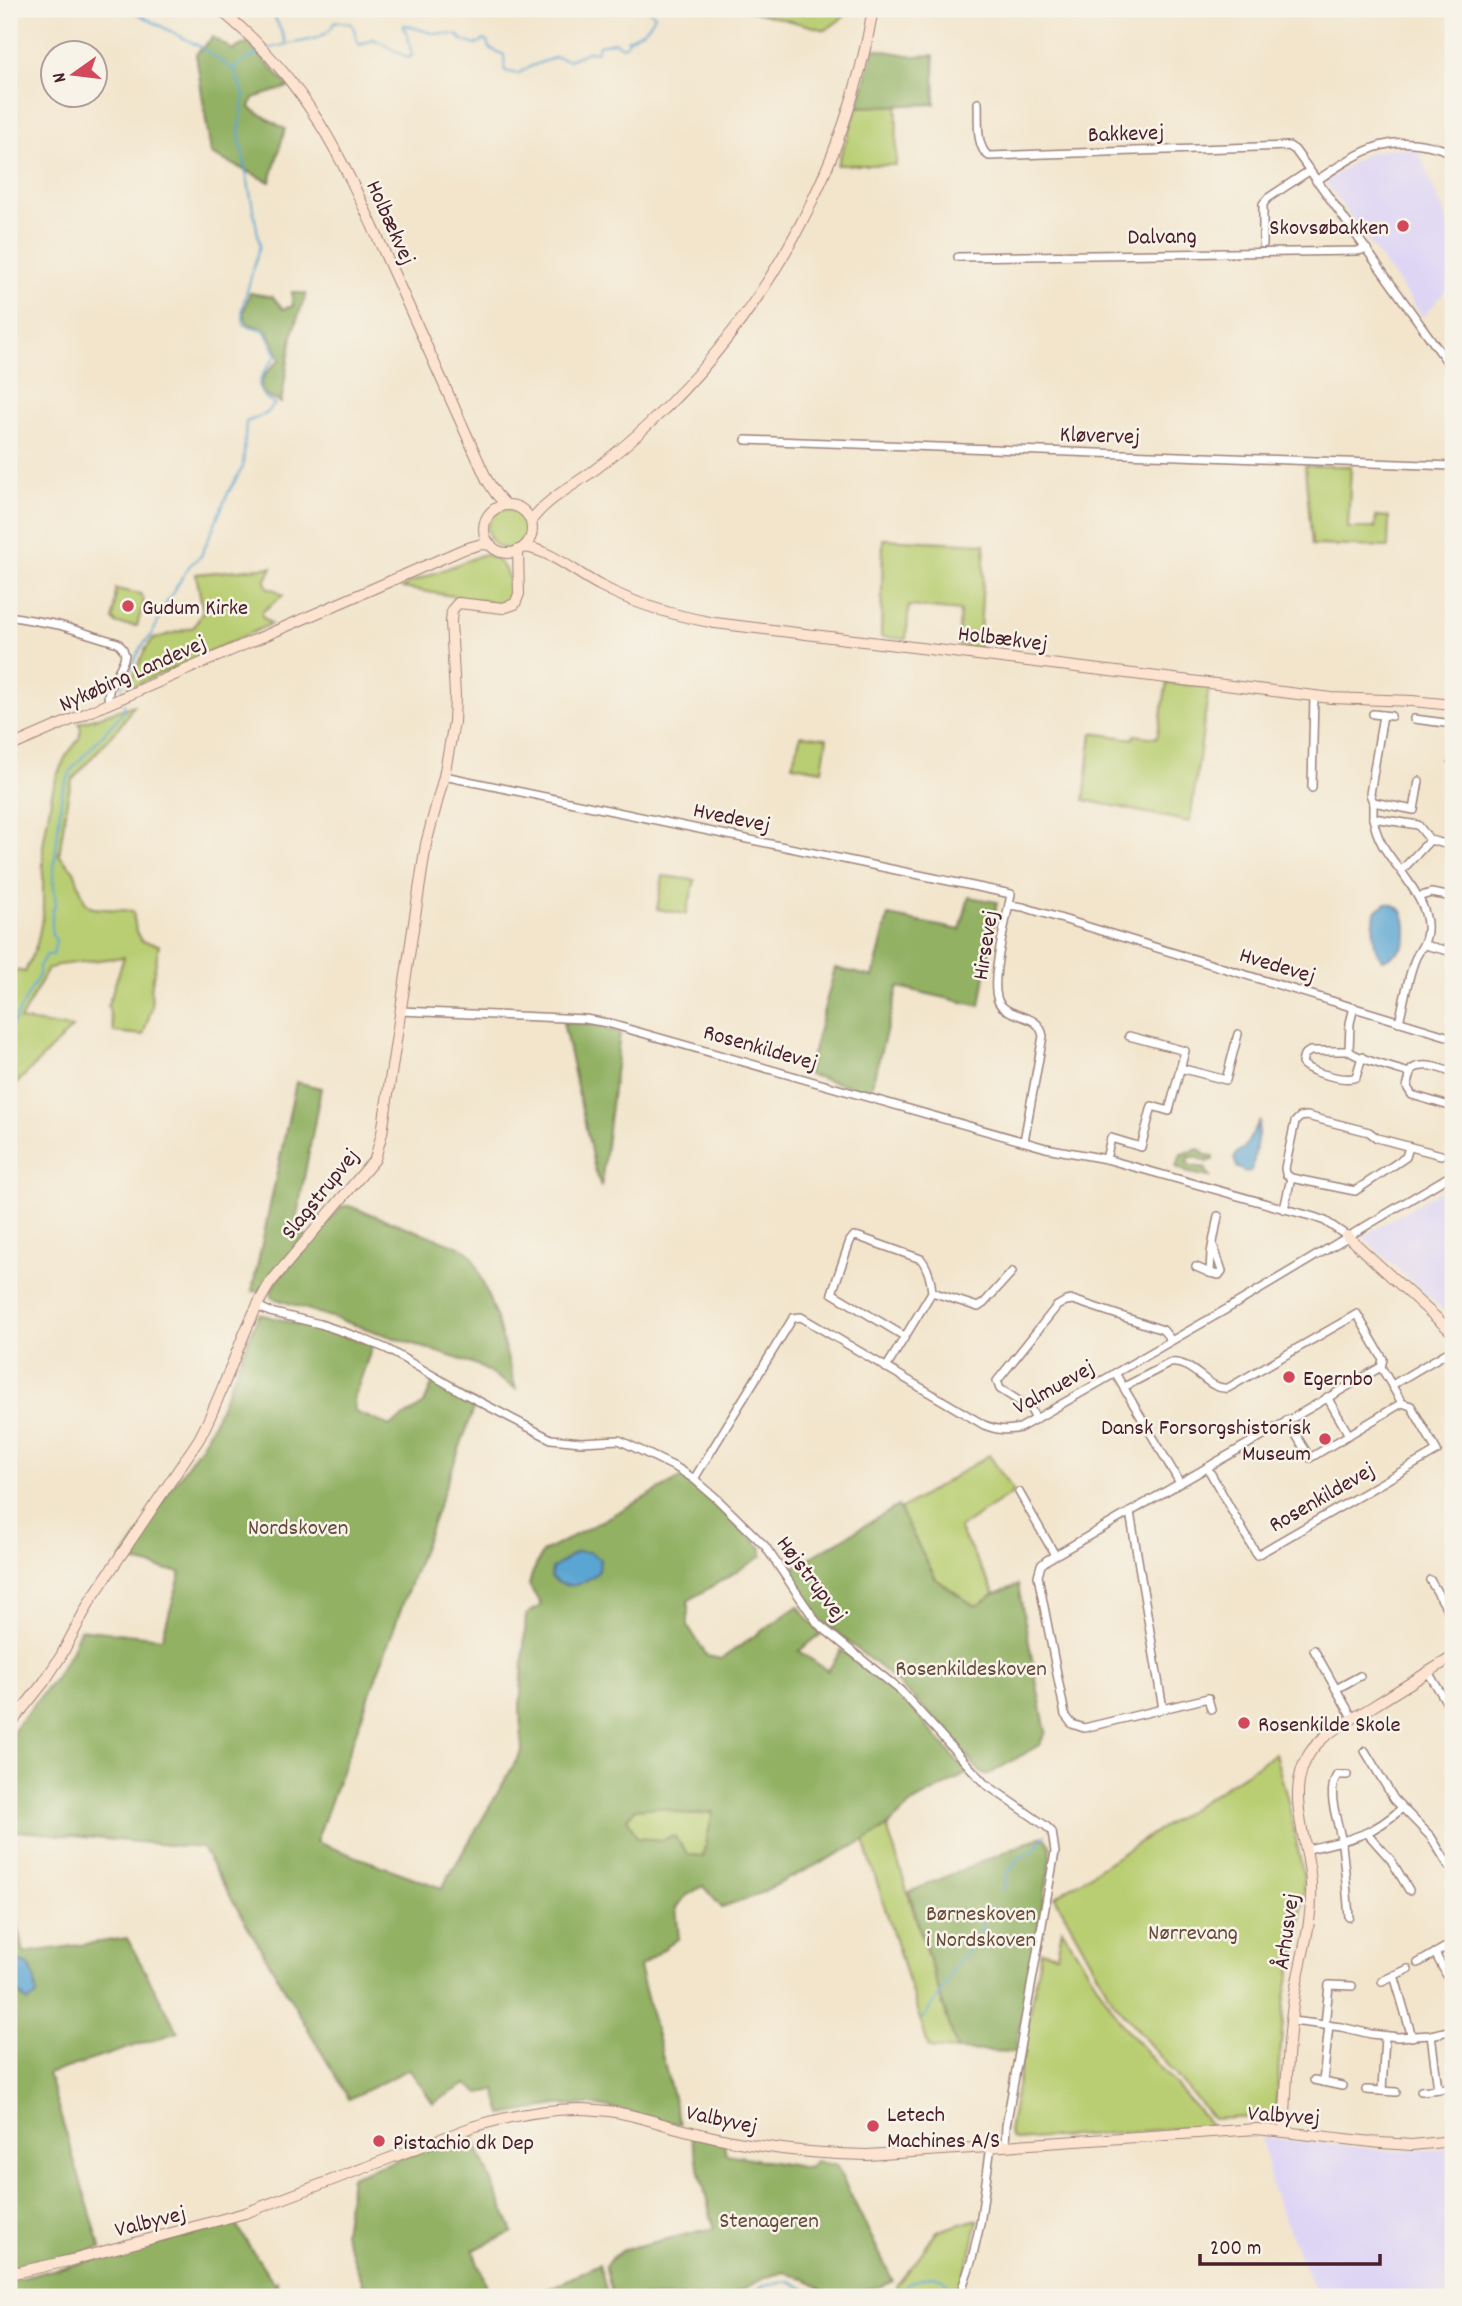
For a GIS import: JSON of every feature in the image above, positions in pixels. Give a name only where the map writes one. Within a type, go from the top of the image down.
[{"type":"street","name":"Holbækvej","points":[[219,9],[265,51],[310,106],[339,154],[487,480],[506,505]]},
{"type":"street","points":[[531,521],[555,498],[606,461],[649,424],[685,388],[738,326],[766,286],[803,220],[830,163],[859,72],[873,9]]},
{"type":"street","name":"Bakkevej","points":[[978,103],[981,145],[984,153],[989,156],[1282,145],[1295,150],[1453,370]]},
{"type":"street","points":[[1316,181],[1359,153],[1376,146],[1410,142],[1453,153]]},
{"type":"street","points":[[1263,244],[1263,204],[1309,171]]},
{"type":"street","name":"Dalvang","points":[[958,257],[1367,249]]},
{"type":"street","name":"Kløvervej","points":[[746,440],[1453,467]]},
{"type":"street","name":"Holbækvej","points":[[487,480],[493,510]]},
{"type":"street","points":[[524,511],[555,498]]},
{"type":"street","points":[[519,590],[521,549],[531,535],[531,521],[524,511],[514,506],[506,505],[493,510],[486,520],[485,533],[491,545],[496,550],[507,553],[521,549]]},
{"type":"street","name":"Nykøbing Landevej","points":[[464,549],[485,533]]},
{"type":"street","name":"Holbækvej","points":[[531,535],[536,543],[559,561]]},
{"type":"street","name":"Nykøbing Landevej","points":[[9,747],[464,549],[482,544],[491,545]]},
{"type":"street","name":"Holbækvej","points":[[521,549],[539,551],[602,587],[631,600],[693,619],[1314,695],[1453,705]]},
{"type":"street","points":[[507,553],[519,590]]},
{"type":"street","name":"Slagstrupvej","points":[[9,1726],[44,1682],[90,1601],[199,1440],[257,1306],[270,1283],[375,1158],[382,1133],[426,844],[444,776],[456,708],[451,640],[453,607],[462,603],[508,608],[519,599],[519,590]]},
{"type":"street","points":[[9,616],[59,625],[118,643],[125,655],[124,662],[110,688],[107,700],[118,700]]},
{"type":"street","points":[[1312,788],[1314,695]]},
{"type":"street","points":[[1373,714],[1391,716]]},
{"type":"street","points":[[1382,715],[1370,794],[1373,818],[1379,842],[1418,897],[1427,922],[1424,945],[1415,959],[1399,1022]]},
{"type":"street","points":[[1414,719],[1453,724]]},
{"type":"street","points":[[1451,761],[1453,752]]},
{"type":"street","name":"Hvedevej","points":[[444,776],[1012,894]]},
{"type":"street","points":[[1373,802],[1414,810],[1419,781]]},
{"type":"street","points":[[1373,818],[1418,825],[1430,840],[1453,846]]},
{"type":"street","points":[[1401,871],[1430,840]]},
{"type":"street","points":[[1418,897],[1431,893],[1453,897]]},
{"type":"street","name":"Hirsevej","points":[[1012,894],[996,976],[996,995],[999,1003],[1009,1012],[1032,1019],[1038,1024],[1043,1036],[1024,1142]]},
{"type":"street","name":"Hvedevej","points":[[1009,905],[1023,907],[1453,1038]]},
{"type":"street","points":[[1424,945],[1453,953]]},
{"type":"street","points":[[1349,1051],[1350,1023],[1354,1007]]},
{"type":"street","name":"Rosenkildevej","points":[[400,1011],[585,1019],[607,1023],[1024,1142],[1106,1159],[1325,1220],[1347,1236],[1453,1333]]},
{"type":"street","points":[[1180,1068],[1226,1080],[1238,1034]]},
{"type":"street","points":[[1106,1159],[1111,1138],[1141,1147],[1152,1106],[1169,1111],[1185,1051],[1129,1036]]},
{"type":"street","points":[[1362,1057],[1356,1077],[1349,1080],[1307,1069],[1302,1063],[1304,1055],[1310,1052],[1349,1051],[1353,1055],[1362,1057],[1410,1073]]},
{"type":"street","points":[[1453,1073],[1423,1066],[1414,1067],[1407,1087],[1412,1095],[1446,1105],[1453,1103]]},
{"type":"street","points":[[1409,1147],[1406,1157],[1355,1191],[1291,1178],[1286,1174],[1295,1122],[1303,1116],[1369,1132],[1377,1138],[1409,1147],[1441,1156]]},
{"type":"street","name":"Valmuevej","points":[[694,1479],[793,1318],[801,1317],[995,1430],[1007,1431],[1037,1419],[1453,1174]]},
{"type":"street","points":[[1284,1209],[1291,1178]]},
{"type":"street","points":[[1196,1267],[1219,1275],[1222,1271],[1213,1244],[1218,1216]]},
{"type":"street","points":[[886,1368],[932,1292],[930,1277],[921,1259],[854,1236],[832,1293],[904,1336]]},
{"type":"street","points":[[932,1292],[978,1307],[1013,1272]]},
{"type":"street","points":[[1037,1419],[1030,1408],[1000,1389],[997,1381],[1057,1306],[1073,1300],[1163,1330],[1171,1340]]},
{"type":"street","name":"Højstrupvej","points":[[257,1306],[270,1312],[320,1324],[387,1349],[551,1439],[581,1443],[619,1440],[694,1479],[725,1505],[765,1546],[818,1624],[901,1691],[984,1783],[1052,1832],[1055,1852],[1006,2126],[1005,2145]]},
{"type":"street","name":"Rosenkildevej","points":[[1124,1387],[1170,1363],[1176,1363],[1189,1367],[1217,1388],[1228,1388],[1357,1314],[1383,1359],[1381,1367],[1402,1404]]},
{"type":"street","points":[[1392,1385],[1453,1349]]},
{"type":"street","points":[[1211,1709],[1208,1698],[1084,1728],[1078,1728],[1067,1719],[1038,1576],[1041,1565],[1381,1367]]},
{"type":"street","points":[[1115,1373],[1180,1483]]},
{"type":"street","name":"Rosenkildevej","points":[[1327,1397],[1349,1435]]},
{"type":"street","name":"Rosenkildevej","points":[[1207,1467],[1257,1555],[1437,1451],[1411,1406],[1402,1404],[1310,1458],[1287,1420]]},
{"type":"street","points":[[1019,1492],[1055,1555]]},
{"type":"street","points":[[1130,1512],[1163,1709]]},
{"type":"street","points":[[1430,1580],[1453,1619]]},
{"type":"street","points":[[1314,1650],[1353,1719]]},
{"type":"street","name":"Århusvej","points":[[1284,2131],[1296,1984],[1307,1945],[1311,1912],[1308,1849],[1297,1792],[1303,1765],[1319,1742],[1453,1657]]},
{"type":"street","points":[[1428,1672],[1453,1713]]},
{"type":"street","points":[[1336,1689],[1360,1676]]},
{"type":"street","points":[[1365,1751],[1402,1808],[1431,1837],[1449,1866]]},
{"type":"street","points":[[1347,1775],[1337,1774],[1334,1780],[1335,1814],[1342,1842],[1349,1917]]},
{"type":"street","points":[[1308,1849],[1368,1834],[1402,1808]]},
{"type":"street","points":[[1368,1834],[1391,1860],[1409,1890]]},
{"type":"street","points":[[1418,1963],[1444,1948]]},
{"type":"street","points":[[1435,1953],[1453,1987]]},
{"type":"street","points":[[1382,1981],[1408,1969]]},
{"type":"street","points":[[1394,1975],[1412,2037]]},
{"type":"street","points":[[1323,2082],[1329,1985],[1352,1986]]},
{"type":"street","points":[[1292,2021],[1385,2036],[1412,2037],[1453,2030]]},
{"type":"street","points":[[1431,2035],[1438,2089]]},
{"type":"street","points":[[1382,2091],[1385,2036]]},
{"type":"street","points":[[1314,2080],[1342,2086]]},
{"type":"street","points":[[1422,2091],[1450,2088]]},
{"type":"street","points":[[1366,2090],[1396,2092]]},
{"type":"street","name":"Valbyvej","points":[[9,2274],[205,2226],[475,2126],[503,2118],[563,2109],[618,2112],[734,2142],[818,2154],[867,2155],[1236,2129],[1284,2131],[1391,2144],[1453,2141]]},
{"type":"street","points":[[959,2297],[980,2224],[991,2146]]},
{"type":"shaded area","name":"Skovsøbakken","points":[[1392,148],[1418,149],[1453,236],[1453,275],[1446,290],[1423,317],[1325,182],[1367,153]]},
{"type":"shaded area","points":[[1453,1183],[1453,1319],[1362,1237]]},
{"type":"shaded area","points":[[1264,2137],[1391,2151],[1453,2148],[1453,2297],[1317,2297],[1273,2192],[1262,2140]]},
{"type":"green space","points":[[742,9],[849,9],[849,13],[826,30]]},
{"type":"green space","points":[[213,37],[233,50],[248,42],[289,87],[253,98],[250,108],[285,129],[270,182],[211,154],[196,54]]},
{"type":"green space","points":[[874,49],[914,56],[934,55],[935,104],[858,107]]},
{"type":"green space","points":[[897,105],[896,165],[837,165],[858,107]]},
{"type":"green space","points":[[292,292],[306,294],[293,331],[281,403],[266,395],[260,385],[265,375],[280,359],[272,339],[265,330],[247,323],[243,313],[250,293],[273,297],[283,309],[293,306]]},
{"type":"green space","points":[[1305,466],[1351,466],[1348,528],[1375,528],[1376,516],[1389,517],[1388,547],[1312,545]]},
{"type":"green space","points":[[508,509],[522,515],[528,529],[522,543],[508,549],[494,543],[488,529],[494,515]]},
{"type":"green space","points":[[883,539],[985,544],[979,649],[958,645],[960,611],[909,606],[906,639],[881,637]]},
{"type":"green space","points":[[484,554],[492,557],[505,569],[513,594],[508,603],[403,588],[409,583]]},
{"type":"green space","points":[[272,567],[265,582],[268,588],[283,595],[262,612],[262,616],[271,624],[127,689],[153,639],[194,627],[203,611],[196,574]]},
{"type":"green space","points":[[116,589],[141,594],[144,601],[137,626],[117,624],[113,620]]},
{"type":"green space","points":[[1167,683],[1209,687],[1190,822],[1084,800],[1092,733],[1133,739],[1134,735],[1157,738]]},
{"type":"green space","points":[[134,705],[120,726],[72,780],[59,855],[74,871],[85,902],[93,908],[133,911],[136,931],[141,941],[159,945],[151,989],[152,1007],[143,1035],[114,1032],[108,1005],[124,957],[58,965],[48,969],[20,1020],[72,1028],[9,1088],[9,969],[25,972],[37,944],[43,915],[43,846],[57,775],[66,756],[79,739],[79,723]]},
{"type":"green space","points":[[801,735],[827,738],[822,770],[792,765]]},
{"type":"green space","points":[[663,876],[695,880],[686,914],[657,909]]},
{"type":"green space","points":[[969,897],[997,902],[980,1006],[898,987],[870,1092],[807,1074],[835,968],[873,977],[888,916],[960,930]]},
{"type":"green space","points":[[563,1022],[594,1025],[620,1033],[601,1187],[595,1170]]},
{"type":"green space","points":[[296,1082],[321,1088],[295,1226],[306,1236],[260,1292],[252,1291]]},
{"type":"green space","points":[[1199,1149],[1205,1155],[1213,1156],[1213,1160],[1206,1162],[1189,1157],[1187,1163],[1205,1168],[1210,1177],[1176,1167],[1181,1154]]},
{"type":"green space","points":[[342,1206],[349,1206],[463,1248],[473,1257],[496,1317],[516,1389],[477,1365],[273,1298],[271,1292],[274,1285]]},
{"type":"green space","name":"Nordskoven","points":[[259,1314],[373,1344],[354,1398],[355,1412],[390,1426],[424,1404],[434,1380],[476,1403],[316,1842],[442,1888],[522,1751],[520,1708],[526,1615],[541,1605],[529,1585],[542,1553],[683,1477],[762,1548],[762,1556],[688,1601],[688,1626],[707,1656],[721,1659],[798,1606],[821,1634],[799,1651],[828,1671],[841,1650],[898,1693],[968,1773],[911,1804],[887,1827],[864,1841],[752,1897],[722,1908],[703,1886],[686,1896],[676,1907],[679,1938],[639,1967],[680,2124],[595,2105],[557,2105],[502,2115],[496,2090],[480,2093],[466,2084],[433,2103],[409,2069],[349,2099],[202,1848],[9,1830],[9,1736],[55,1678],[71,1652],[80,1629],[162,1638],[181,1573],[122,1559],[203,1443]],"holes":[[[658,1807],[689,1815],[713,1812],[703,1857],[688,1854],[674,1836],[661,1840],[637,1838],[627,1818],[635,1809]]]},
{"type":"green space","points":[[989,1455],[1014,1492],[959,1528],[995,1594],[978,1605],[973,1605],[936,1579],[900,1510]]},
{"type":"green space","name":"Rosenkildeskoven","points":[[898,1506],[936,1579],[973,1605],[1018,1585],[1046,1732],[1039,1745],[988,1775],[980,1772],[931,1715],[887,1673],[817,1617],[789,1570]]},
{"type":"green space","name":"Nørrevang","points":[[1275,1754],[1304,1879],[1300,1931],[1285,1995],[1275,2116],[1213,2119],[1113,2001],[1055,1897]]},
{"type":"green space","points":[[658,1807],[689,1815],[713,1812],[703,1857],[688,1854],[661,1840],[636,1838],[627,1818],[635,1809]]},
{"type":"green space","points":[[887,1827],[957,2050],[929,2048],[864,1841]]},
{"type":"green space","name":"Børneskoven i Nordskoven","points":[[1044,1837],[1051,1846],[1051,1860],[1015,2052],[957,2050],[909,1892]]},
{"type":"green space","points":[[9,1888],[24,1953],[127,1938],[178,2032],[48,2074],[101,2248],[9,2271]]},
{"type":"green space","points":[[1062,1929],[1124,2027],[1212,2126],[1016,2140],[1011,2137],[1009,2132],[1041,1951],[1057,1955]]},
{"type":"green space","points":[[471,2132],[513,2232],[473,2250],[491,2297],[368,2297],[344,2234],[351,2177]]},
{"type":"green space","name":"Stenageren","points":[[691,2136],[724,2144],[726,2154],[808,2168],[815,2162],[836,2165],[893,2281],[839,2295],[829,2294],[805,2279],[785,2272],[766,2277],[728,2297],[613,2297],[605,2266],[625,2249],[714,2228]]},
{"type":"green space","points":[[978,2220],[970,2255],[956,2297],[901,2297],[896,2286],[937,2231]]},
{"type":"green space","points":[[235,2224],[274,2283],[277,2281],[278,2297],[9,2297],[9,2281]]},
{"type":"green space","points":[[599,2264],[608,2297],[524,2297],[547,2290]]},
{"type":"water","points":[[1386,903],[1396,906],[1402,912],[1406,937],[1401,949],[1383,960],[1376,950],[1374,924],[1375,912]]},
{"type":"water","points":[[1260,1120],[1253,1166],[1251,1171],[1245,1172],[1237,1167],[1234,1158],[1245,1147]]},
{"type":"water","points":[[576,1552],[589,1552],[600,1559],[599,1571],[575,1585],[557,1582],[551,1577],[552,1569]]},
{"type":"water","points":[[20,1962],[29,1965],[34,1976],[37,1996],[28,2002],[12,1983],[15,1967]]},
{"type":"waterway","points":[[123,694],[122,686],[141,647],[151,636],[168,600],[190,565],[201,556],[228,493],[243,467],[246,422],[266,414],[275,404],[266,399],[259,387],[262,375],[277,355],[264,330],[244,325],[242,309],[260,245],[239,134],[244,95],[234,70],[199,46],[128,9]]},
{"type":"waterway","points":[[271,9],[286,42]]},
{"type":"waterway","points":[[269,49],[316,38],[331,29],[335,21],[352,24],[360,45],[374,39],[408,58],[412,56],[408,36],[403,27],[405,25],[432,33],[457,35],[475,45],[484,40],[489,48],[504,55],[505,71],[518,74],[555,57],[569,60],[590,51],[597,52],[599,45],[614,42],[622,47],[627,44],[628,39],[650,23],[655,15],[647,9]]},
{"type":"waterway","points":[[234,70],[236,66],[260,52]]},
{"type":"waterway","points":[[9,1038],[9,1030],[39,975],[39,966],[46,955],[53,955],[56,940],[52,935],[52,911],[56,904],[53,878],[62,792],[72,769],[124,711],[124,703]]},
{"type":"waterway","points":[[1003,1891],[1007,1873],[1020,1857],[1033,1851],[1045,1835]]},
{"type":"waterway","points":[[922,2019],[937,1999],[953,1968],[978,1939],[985,1915],[992,1907]]},
{"type":"waterway","points":[[884,2297],[894,2294],[910,2282],[933,2276],[956,2287]]},
{"type":"waterway","points":[[744,2297],[764,2286],[790,2281],[819,2297]]},
{"type":"place","name":"Skovsøbakken","points":[[1403,226]]},
{"type":"place","name":"Gudum Kirke","points":[[128,606]]},
{"type":"place","name":"Egernbo","points":[[1289,1377]]},
{"type":"place","name":"Dansk Forsorgshistorisk Museum","points":[[1325,1439]]},
{"type":"place","name":"Rosenkilde Skole","points":[[1244,1723]]},
{"type":"place","name":"Letech Machines A/S","points":[[873,2126]]},
{"type":"place","name":"Pistachio dk Dep","points":[[379,2141]]}]
